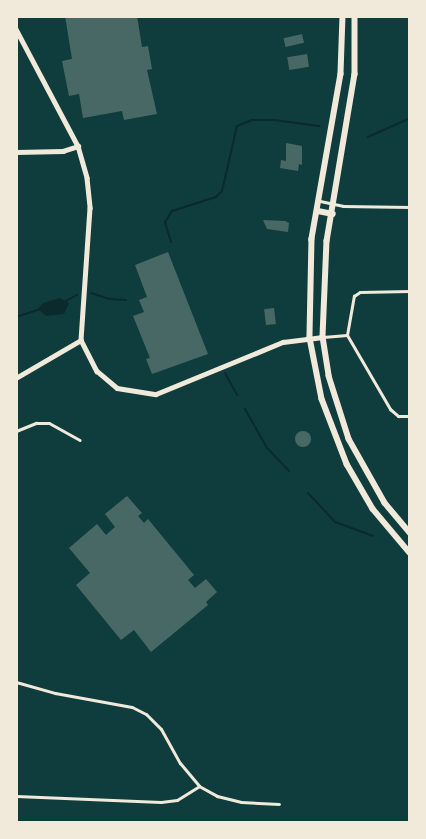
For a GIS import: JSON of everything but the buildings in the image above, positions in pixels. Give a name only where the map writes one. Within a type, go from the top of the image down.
[{"type":"highway","points":[[343,16],[341,74],[312,239],[310,338],[322,399],[347,464],[374,509],[410,553]]},
{"type":"highway","points":[[355,16],[355,74],[332,214],[323,286],[323,337],[329,376],[349,439],[385,504],[410,533]]},
{"type":"highway","points":[[318,211],[332,214]]},
{"type":"street","points":[[16,29],[78,146],[87,178],[90,208],[81,340],[86,354],[107,380],[123,390],[146,394],[172,389],[283,342],[346,335]]},
{"type":"street","points":[[16,152],[63,151],[78,146]]},
{"type":"street","points":[[320,201],[334,204],[410,207]]},
{"type":"street","points":[[410,292],[360,292],[350,303],[346,335],[390,409],[398,416],[410,416]]},
{"type":"street","points":[[16,378],[81,340]]},
{"type":"street","points":[[16,431],[36,423],[48,423],[80,440]]},
{"type":"street","points":[[16,682],[55,693],[132,707],[146,714],[162,729],[180,763],[199,786],[217,796],[241,802],[280,804]]},
{"type":"street","points":[[16,796],[161,802],[177,800],[199,786]]},
{"type":"water","points":[[60,298],[69,303],[64,314],[46,316],[38,309],[43,303]]},
{"type":"waterway","points":[[368,137],[410,118]]},
{"type":"waterway","points":[[171,242],[165,222],[172,211],[216,197],[222,191],[237,126],[252,120],[274,120],[320,126]]},
{"type":"waterway","points":[[91,293],[110,299],[126,300]]},
{"type":"waterway","points":[[66,301],[77,295]]},
{"type":"waterway","points":[[16,317],[40,309]]},
{"type":"waterway","points":[[225,373],[237,395]]},
{"type":"waterway","points":[[245,409],[267,448],[289,471]]},
{"type":"waterway","points":[[308,493],[335,522],[373,536]]}]
